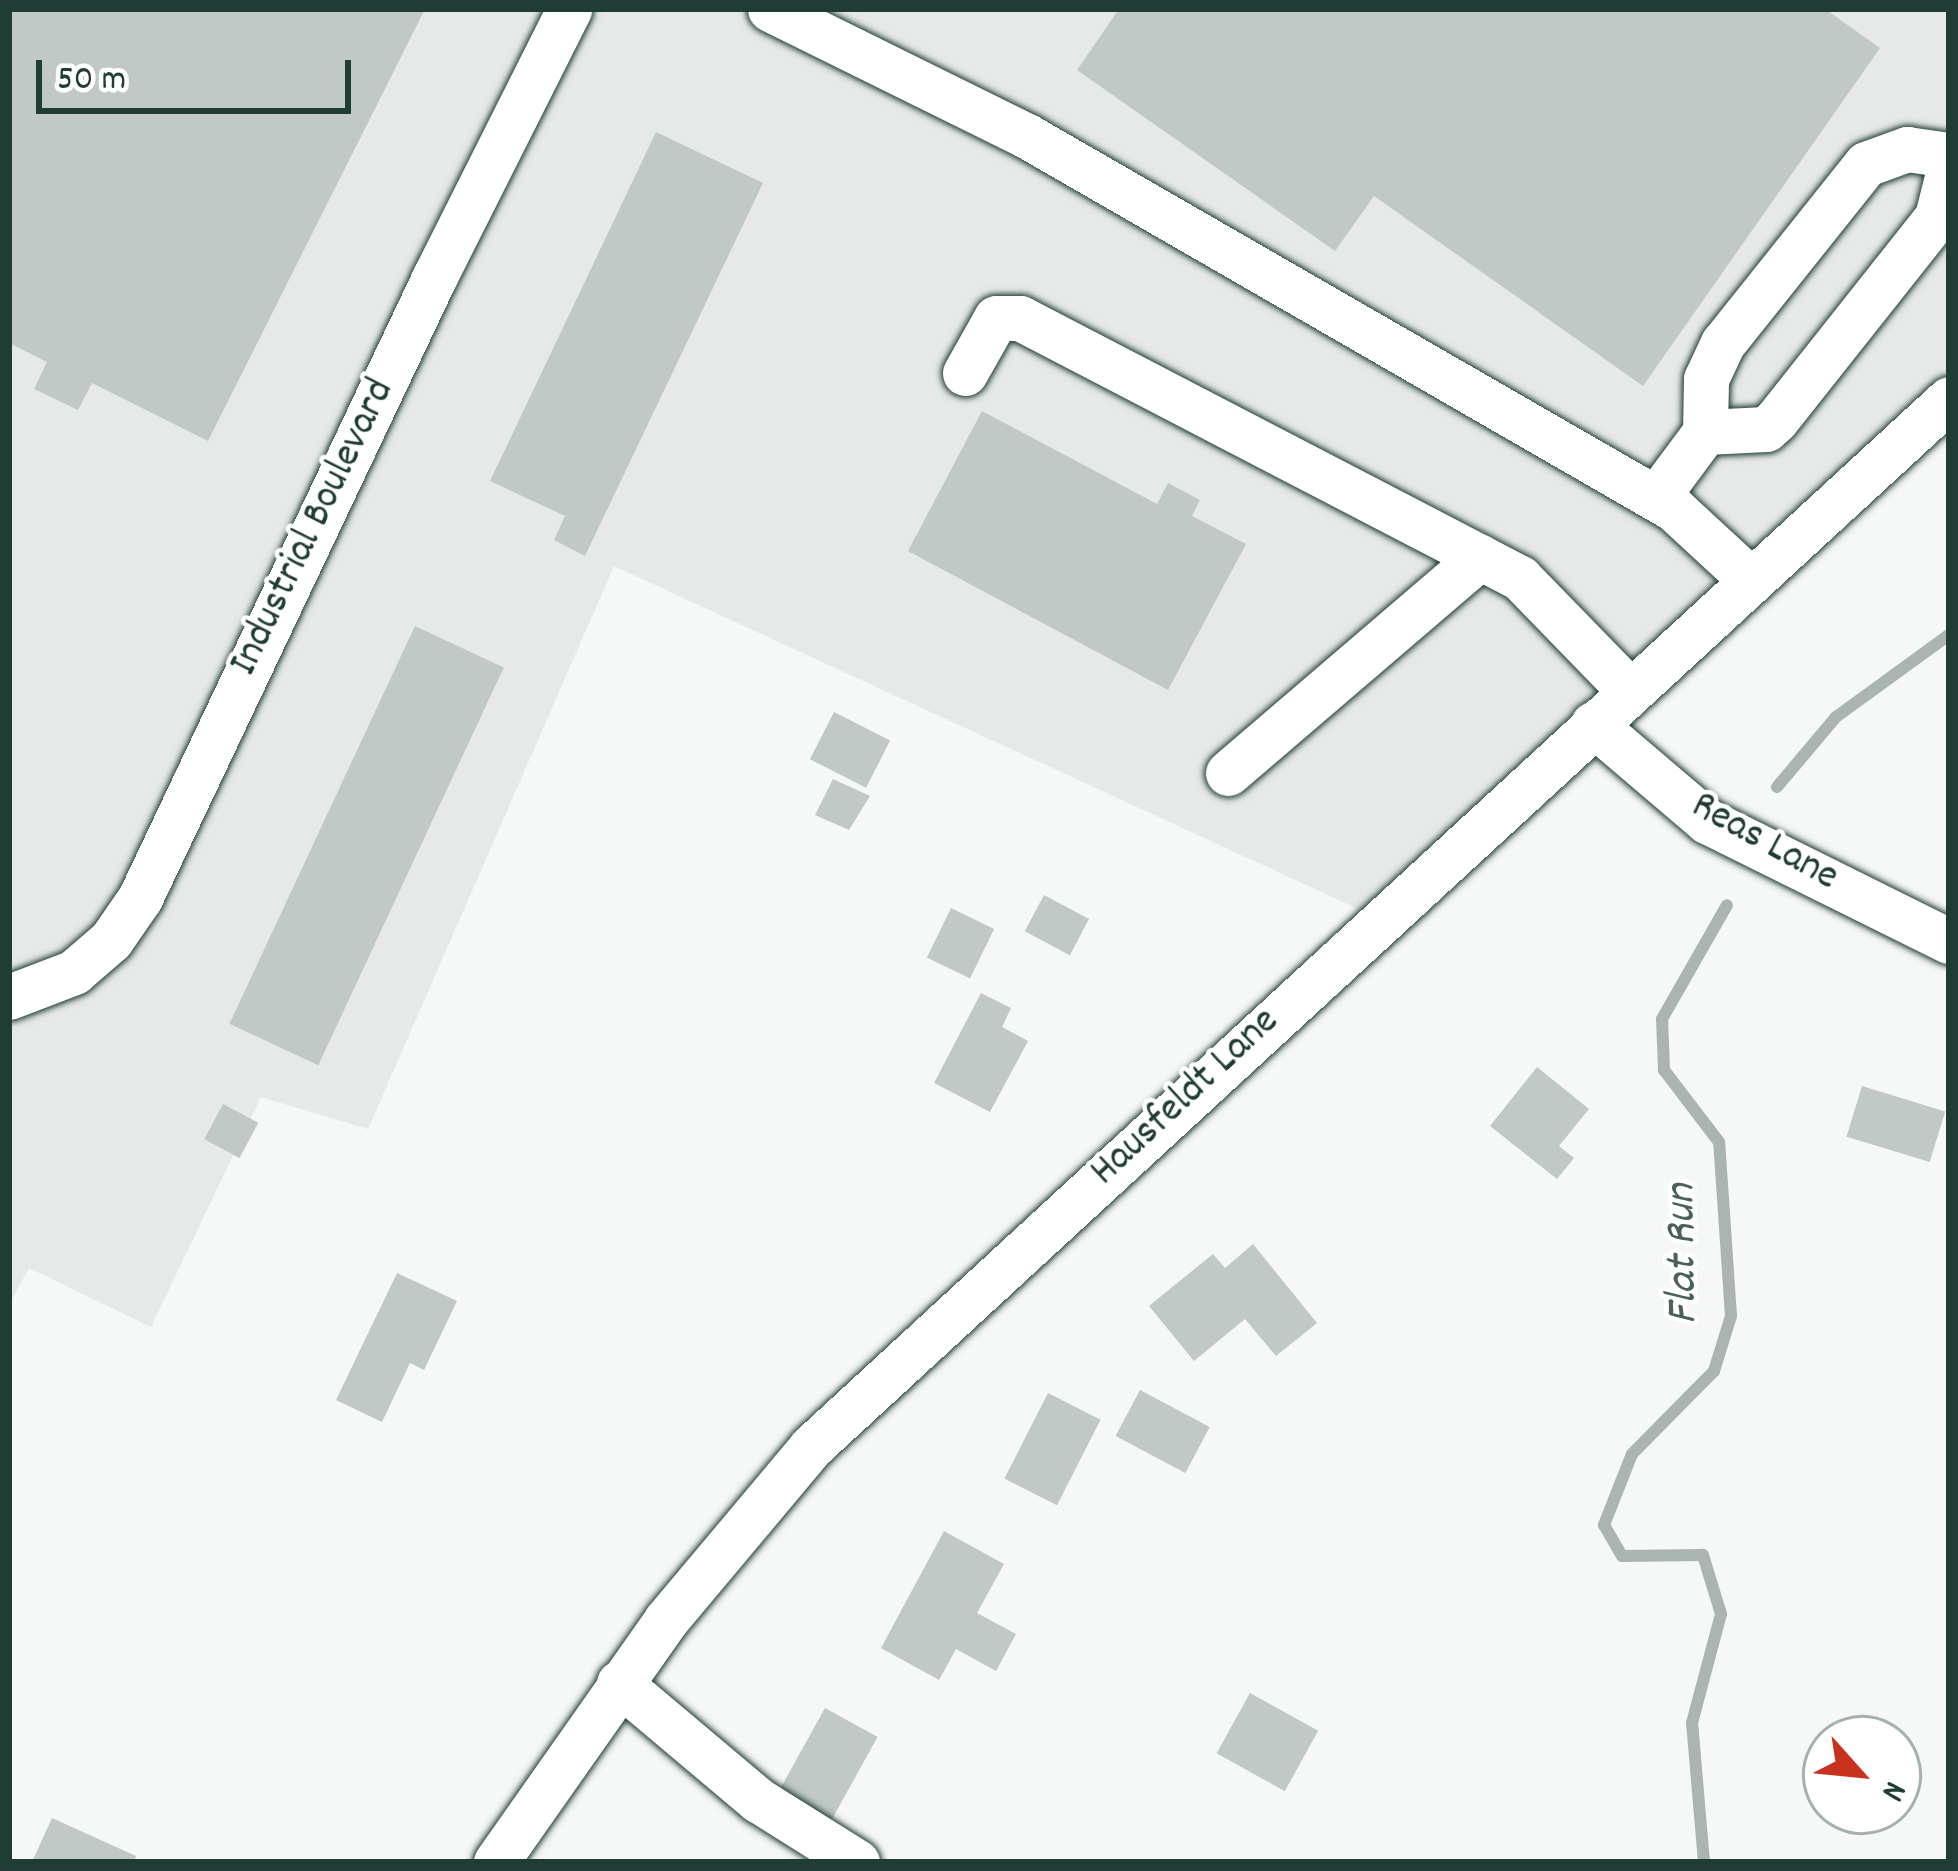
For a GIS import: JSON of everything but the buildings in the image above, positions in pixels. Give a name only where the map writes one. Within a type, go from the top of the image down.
[{"type":"street","name":"Industrial Boulevard","points":[[9,997],[74,972],[111,940],[140,898],[364,424],[569,9]]},
{"type":"street","points":[[793,14],[1027,136],[1656,498],[1693,524],[1751,580]]},
{"type":"street","points":[[1656,498],[1706,432],[1706,379],[1724,343],[1867,164],[1907,149],[1949,154]]},
{"type":"street","points":[[1706,432],[1766,429],[1776,420],[1937,217],[1949,169]]},
{"type":"street","points":[[965,373],[996,318],[1020,318],[1480,557],[1544,596],[1629,690]]},
{"type":"street","name":"Hausfeldt Lane","points":[[496,1862],[619,1683],[736,1532],[811,1447],[1949,399]]},
{"type":"street","points":[[1228,772],[1480,557]]},
{"type":"street","name":"Reas Lane","points":[[1593,724],[1707,821],[1949,941]]},
{"type":"street","points":[[619,1683],[758,1800],[857,1862]]},
{"type":"shaded area","points":[[9,9],[1949,9],[1949,399],[1380,919],[614,566],[368,1129],[261,1097],[151,1327],[29,1268],[9,1305]]},
{"type":"waterway","name":"Flat Run","points":[[1777,787],[1836,717],[1949,635]]},
{"type":"waterway","name":"Flat Run","points":[[1704,1862],[1692,1723],[1721,1614],[1703,1555],[1622,1556],[1604,1525],[1632,1454],[1714,1371],[1731,1316],[1719,1142],[1664,1070],[1662,1019],[1727,905]]}]
